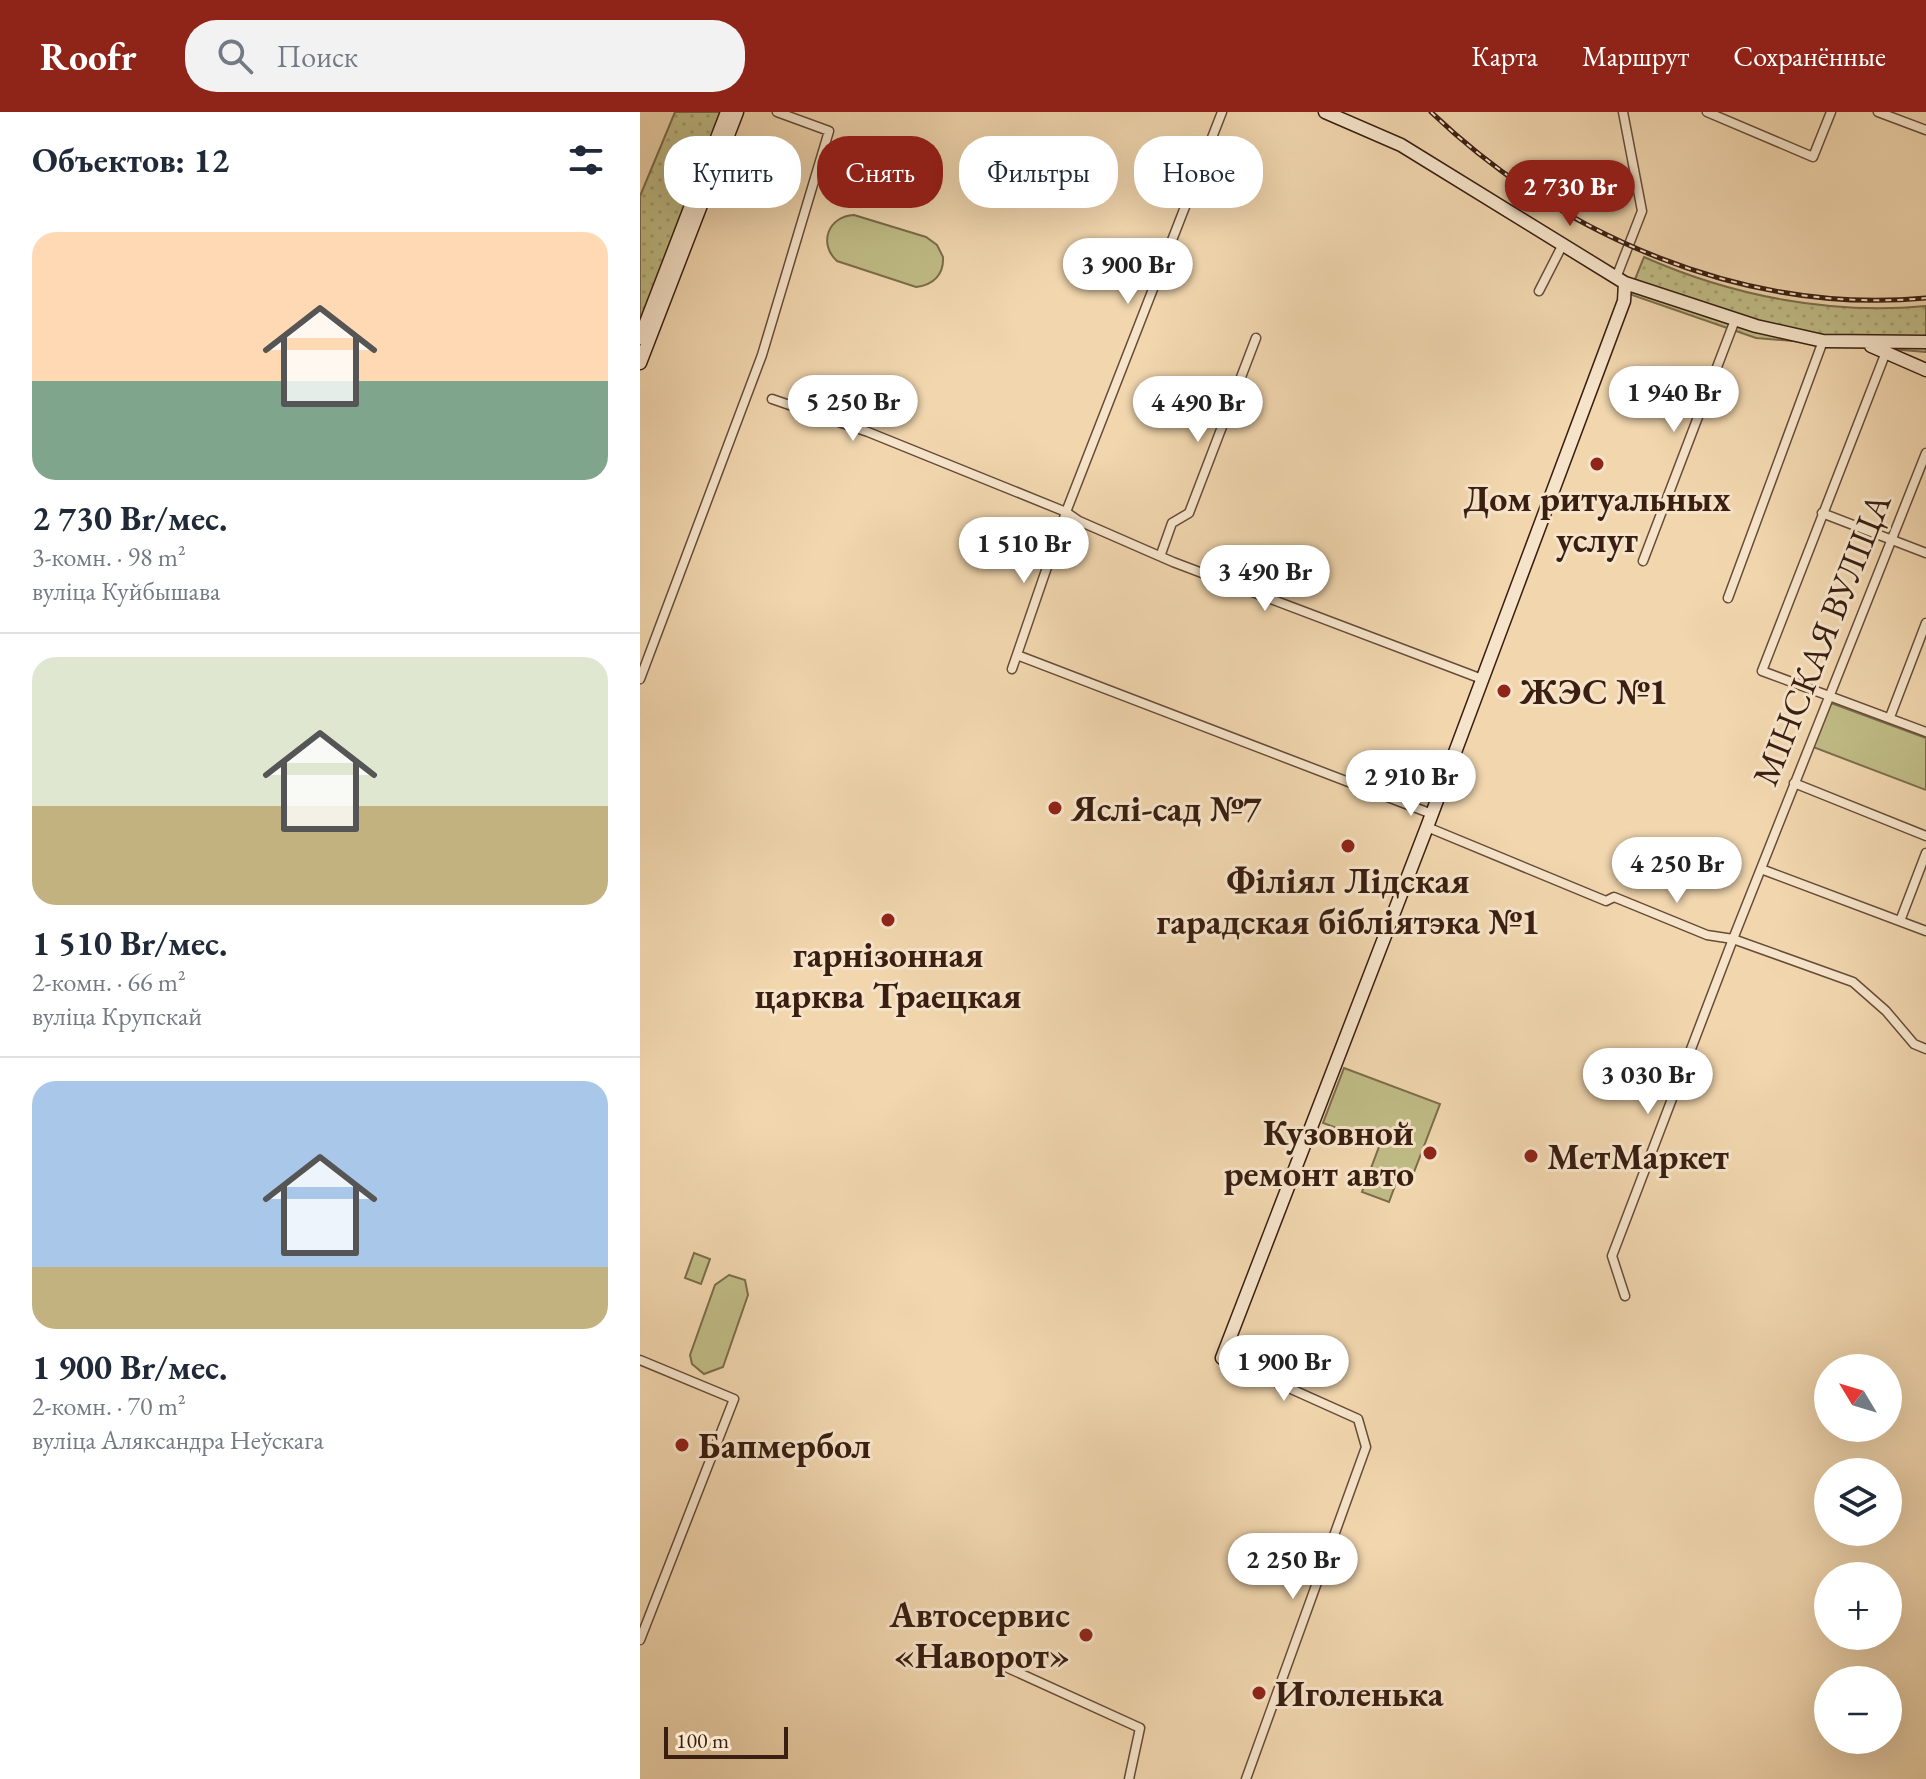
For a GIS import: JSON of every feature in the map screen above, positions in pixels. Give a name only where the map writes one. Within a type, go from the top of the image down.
[{"type":"street","points":[[640,338],[727,112]]},
{"type":"street","points":[[640,363],[737,112]]},
{"type":"street","points":[[640,679],[762,355],[829,131],[777,112]]},
{"type":"street","points":[[1012,669],[1066,512],[1222,112]]},
{"type":"street","points":[[1325,112],[1401,145],[1621,280],[1735,320],[1823,341],[1926,342]]},
{"type":"street","points":[[1246,1779],[1366,1447],[1358,1419],[1222,1358],[1432,814],[1624,301],[1621,280],[1642,211],[1623,112]]},
{"type":"street","points":[[1707,112],[1813,157],[1831,112]]},
{"type":"street","points":[[1878,112],[1926,130]]},
{"type":"street","points":[[1539,291],[1563,244]]},
{"type":"street","points":[[1643,561],[1735,320]]},
{"type":"street","points":[[1161,554],[1172,523],[1189,513],[1256,338]]},
{"type":"street","points":[[1728,598],[1823,341]]},
{"type":"street","points":[[1865,343],[1926,370]]},
{"type":"street","points":[[1886,352],[1762,671],[1926,732]]},
{"type":"street","points":[[772,399],[853,426],[1066,512],[1079,521],[1161,554],[1173,562],[1482,679]]},
{"type":"street","name":"МІНСКАЯ ВУЛІЦА","points":[[1625,1296],[1612,1256],[1794,783],[1926,453]]},
{"type":"street","points":[[1822,513],[1926,553]]},
{"type":"street","points":[[1890,717],[1926,623]]},
{"type":"street","points":[[1017,655],[1432,814]]},
{"type":"street","points":[[1794,783],[1926,836]]},
{"type":"street","points":[[1427,827],[1606,901],[1614,897],[1707,935],[1733,939],[1853,982],[1886,1011],[1914,1044],[1926,1049]]},
{"type":"street","points":[[1900,921],[1926,853]]},
{"type":"street","points":[[1761,869],[1926,931]]},
{"type":"street","points":[[640,1360],[734,1399],[640,1640]]},
{"type":"street","points":[[1008,1668],[1140,1728],[1129,1779]]},
{"type":"shaded area","points":[[675,112],[722,112],[713,136],[665,136]]},
{"type":"shaded area","points":[[664,138],[664,208],[685,208],[640,327],[640,196]]},
{"type":"shaded area","points":[[854,215],[926,237],[937,245],[943,257],[940,273],[928,284],[916,287],[837,261],[828,247],[829,232],[838,220]]},
{"type":"shaded area","points":[[1644,257],[1712,282],[1782,300],[1854,308],[1926,306],[1926,352],[1756,338],[1629,294]]},
{"type":"shaded area","points":[[1831,703],[1926,738],[1926,790],[1813,747]]},
{"type":"shaded area","points":[[1344,1068],[1440,1104],[1411,1180],[1399,1175],[1389,1202],[1362,1192],[1380,1144],[1323,1123]]},
{"type":"shaded area","points":[[694,1253],[710,1259],[701,1284],[685,1278]]},
{"type":"shaded area","points":[[729,1275],[745,1280],[748,1295],[723,1367],[704,1374],[692,1364],[690,1355],[715,1285]]},
{"type":"railway","points":[[1431,112],[1482,156],[1538,196],[1597,230],[1659,258],[1724,279],[1791,294],[1858,300],[1926,298]]},
{"type":"place","name":"Дом ритуальных услуг","points":[[1597,464]]},
{"type":"place","name":"ЖЭС №1","points":[[1504,691]]},
{"type":"place","name":"Яслі-сад №7","points":[[1055,808]]},
{"type":"place","name":"Філіял Лідская гарадская бібліятэка №1","points":[[1348,846]]},
{"type":"place","name":"гарнізонная царква Траецкая","points":[[888,920]]},
{"type":"place","name":"Кузовной ремонт авто","points":[[1430,1153]]},
{"type":"place","name":"МетМаркет","points":[[1531,1156]]},
{"type":"place","name":"Бапмербол","points":[[682,1445]]},
{"type":"place","name":"Автосервис «Наворот»","points":[[1086,1635]]},
{"type":"place","name":"Иголенька","points":[[1259,1693]]}]
